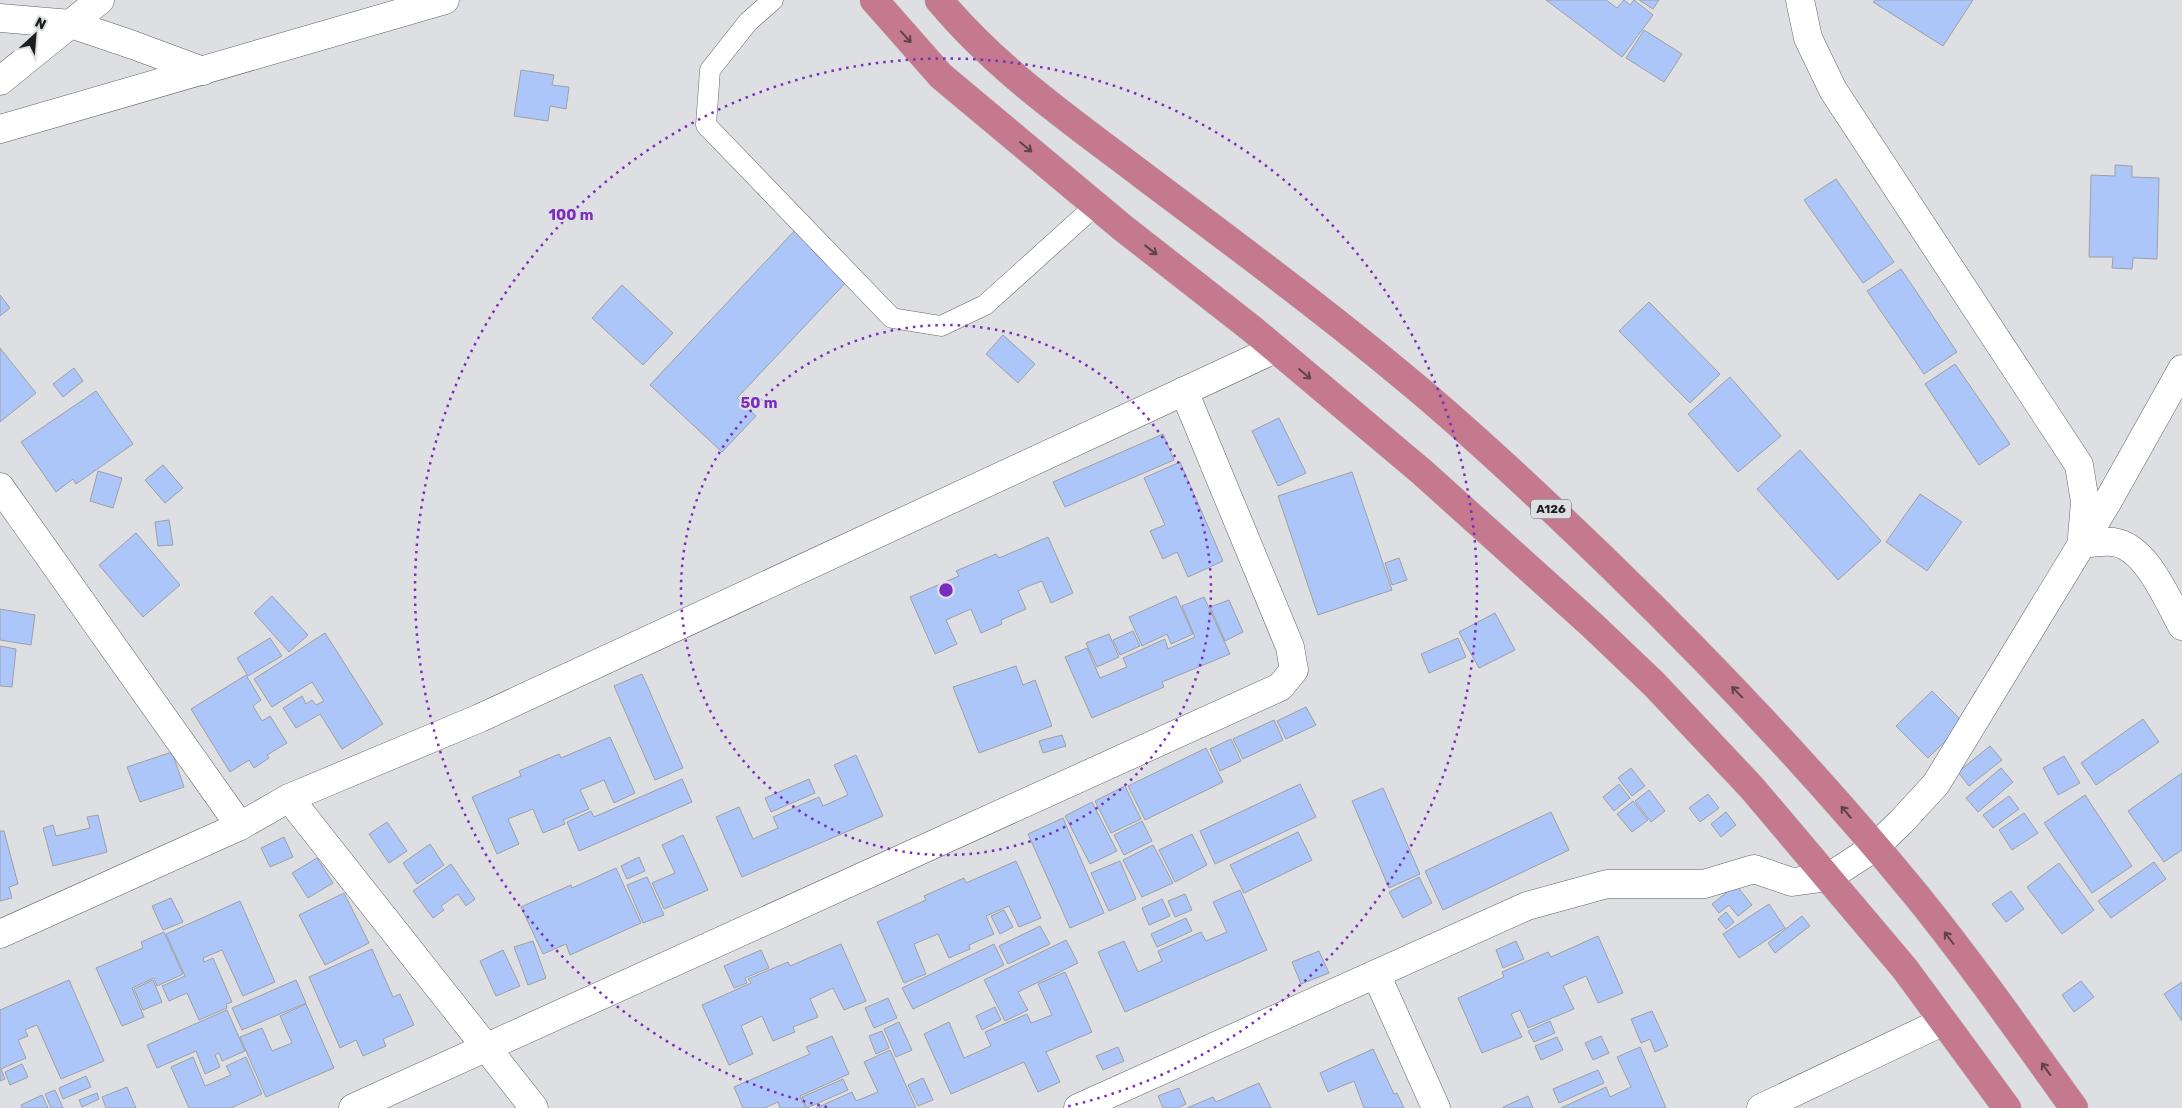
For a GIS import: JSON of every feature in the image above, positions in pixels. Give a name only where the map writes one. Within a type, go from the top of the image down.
[{"type":"highway","points":[[874,0],[941,76],[1096,205],[1275,349],[1422,472],[1592,625],[1654,684],[1752,788],[1829,877],[1905,969],[1942,1022],[2007,1108]]},
{"type":"highway","name":"A126","points":[[939,0],[1001,65],[1060,113],[1347,330],[1499,460],[1660,614],[1753,708],[1875,846],[1975,972],[2074,1108]]},
{"type":"street","points":[[0,81],[100,0]]},
{"type":"street","points":[[0,129],[445,0]]},
{"type":"street","points":[[1800,0],[1808,38],[1834,90],[2078,465],[2085,502],[2082,544]]},
{"type":"street","points":[[0,18],[70,24],[203,71]]},
{"type":"street","points":[[0,934],[240,826],[289,798],[480,718],[1275,349]]},
{"type":"street","points":[[1078,1108],[1526,906],[1607,884],[1704,884],[1754,869],[1792,882],[1829,877],[1875,846],[1901,822],[1936,784],[2082,544],[2182,369]]},
{"type":"street","points":[[353,1108],[1280,687],[1294,670],[1290,647],[1184,391]]},
{"type":"street","points":[[0,487],[240,826]]},
{"type":"street","points":[[2082,544],[2113,542],[2131,548],[2143,558],[2182,626]]},
{"type":"street","points":[[289,798],[534,1108]]},
{"type":"street","points":[[1376,974],[1436,1108]]},
{"type":"street","points":[[1761,1108],[1942,1022]]},
{"type":"lane","points":[[773,0],[748,22],[710,70],[706,125],[892,318],[941,326],[985,305],[1096,205]]},
{"type":"building","points":[[1546,0],[1606,0],[1617,8],[1624,0],[1630,5],[1634,0],[1653,15],[1622,57]]},
{"type":"building","points":[[1639,0],[1659,0],[1653,9]]},
{"type":"building","points":[[1875,0],[1973,0],[1943,46],[1873,2]]},
{"type":"building","points":[[1644,30],[1682,54],[1664,82],[1626,58]]},
{"type":"building","points":[[521,70],[554,75],[552,85],[569,87],[566,109],[550,106],[548,121],[514,116]]},
{"type":"building","points":[[2115,165],[2132,166],[2132,177],[2159,178],[2157,259],[2133,258],[2132,269],[2112,268],[2113,257],[2089,257],[2091,175],[2115,176]]},
{"type":"building","points":[[1836,179],[1894,262],[1863,283],[1804,200]]},
{"type":"building","points":[[797,228],[850,278],[737,398],[756,416],[722,452],[650,385]]},
{"type":"building","points":[[1901,269],[1957,352],[1924,374],[1867,291]]},
{"type":"building","points":[[622,285],[673,333],[643,365],[592,318]]},
{"type":"building","points":[[0,295],[10,308],[0,316]]},
{"type":"building","points":[[1649,302],[1720,374],[1690,403],[1619,331]]},
{"type":"building","points":[[1003,335],[1035,364],[1018,383],[986,354]]},
{"type":"building","points":[[0,348],[36,393],[0,422]]},
{"type":"building","points":[[1955,364],[2010,444],[1979,465],[1925,384]]},
{"type":"building","points":[[74,368],[83,381],[63,397],[53,384]]},
{"type":"building","points":[[1730,377],[1781,436],[1738,472],[1688,414]]},
{"type":"building","points":[[96,391],[133,444],[76,484],[73,479],[56,492],[21,442]]},
{"type":"building","points":[[1279,418],[1306,473],[1278,486],[1252,431]]},
{"type":"building","points":[[1163,434],[1174,460],[1065,507],[1053,482]]},
{"type":"building","points":[[1800,450],[1881,541],[1838,580],[1757,489]]},
{"type":"building","points":[[1180,462],[1223,561],[1188,577],[1177,552],[1163,559],[1150,531],[1165,525],[1144,478]]},
{"type":"building","points":[[163,465],[183,488],[165,503],[145,480]]},
{"type":"building","points":[[98,471],[122,478],[113,508],[90,501]]},
{"type":"building","points":[[1352,472],[1392,590],[1318,615],[1278,496]]},
{"type":"building","points":[[1920,494],[1962,522],[1927,571],[1886,542]]},
{"type":"building","points":[[169,520],[173,545],[158,546],[155,522]]},
{"type":"building","points":[[136,533],[180,585],[143,617],[99,565]]},
{"type":"building","points":[[1048,537],[1073,593],[1051,603],[1042,581],[1026,587],[1018,591],[1026,609],[1001,620],[1002,624],[981,633],[971,609],[946,620],[957,644],[935,654],[910,597],[959,576],[956,571],[996,554],[999,558]]},
{"type":"building","points":[[1399,558],[1407,580],[1392,585],[1385,563]]},
{"type":"building","points":[[272,596],[308,635],[289,652],[254,613]]},
{"type":"building","points":[[1176,596],[1193,634],[1171,644],[1167,634],[1142,646],[1129,617]]},
{"type":"building","points":[[1204,597],[1230,654],[1162,682],[1164,687],[1092,718],[1065,657],[1087,648],[1100,678],[1127,667],[1123,658],[1165,639],[1168,649],[1195,637],[1182,606]]},
{"type":"building","points":[[1229,600],[1243,632],[1225,641],[1210,607]]},
{"type":"building","points":[[0,609],[35,615],[31,645],[0,640]]},
{"type":"building","points":[[1495,613],[1515,650],[1479,668],[1459,632]]},
{"type":"building","points":[[1133,631],[1140,646],[1120,655],[1113,640]]},
{"type":"building","points":[[325,633],[383,724],[342,749],[320,714],[296,728],[283,708],[302,696],[306,704],[312,700],[316,705],[324,701],[312,682],[272,707],[254,679]]},
{"type":"building","points":[[1109,634],[1119,657],[1097,667],[1086,643]]},
{"type":"building","points":[[270,638],[282,656],[248,676],[237,658]]},
{"type":"building","points":[[1458,638],[1466,657],[1429,673],[1421,654]]},
{"type":"building","points":[[0,646],[16,649],[12,687],[0,686]]},
{"type":"building","points":[[1016,666],[1023,685],[1035,680],[1052,726],[979,753],[953,687]]},
{"type":"building","points":[[642,674],[683,768],[655,780],[614,686]]},
{"type":"building","points":[[246,675],[261,700],[253,706],[262,721],[270,716],[287,743],[267,755],[269,758],[254,768],[249,760],[230,772],[191,709]]},
{"type":"building","points":[[1932,691],[1964,723],[1928,758],[1896,726]]},
{"type":"building","points":[[1306,707],[1316,725],[1286,739],[1277,721]]},
{"type":"building","points":[[2143,719],[2159,742],[2096,785],[2081,763]]},
{"type":"building","points":[[1274,720],[1283,740],[1243,759],[1233,739]]},
{"type":"building","points":[[1062,735],[1066,746],[1043,753],[1039,741]]},
{"type":"building","points":[[610,737],[635,793],[614,803],[604,780],[580,790],[589,809],[563,820],[565,824],[543,833],[533,809],[508,819],[519,844],[497,854],[472,797],[521,776],[519,771],[559,754],[561,758]]},
{"type":"building","points":[[1231,739],[1241,761],[1220,771],[1210,749]]},
{"type":"building","points":[[1990,746],[2002,760],[1969,786],[1958,772]]},
{"type":"building","points":[[1206,748],[1223,782],[1145,820],[1128,786]]},
{"type":"building","points":[[172,752],[184,787],[140,802],[127,767]]},
{"type":"building","points":[[856,755],[883,816],[742,877],[716,817],[739,807],[753,839],[778,828],[773,817],[819,797],[823,806],[848,795],[834,765]]},
{"type":"building","points":[[2064,756],[2080,783],[2058,795],[2043,768]]},
{"type":"building","points":[[1631,768],[1645,786],[1632,796],[1618,778]]},
{"type":"building","points":[[2001,768],[2013,782],[1978,812],[1966,798]]},
{"type":"building","points":[[2182,773],[2182,850],[2164,862],[2128,811]]},
{"type":"building","points":[[682,779],[692,802],[579,851],[567,822],[591,811],[594,817]]},
{"type":"building","points":[[809,779],[815,793],[771,812],[765,798]]},
{"type":"building","points":[[1300,784],[1316,817],[1215,864],[1200,831]]},
{"type":"building","points":[[1619,784],[1630,798],[1614,811],[1603,797]]},
{"type":"building","points":[[1125,786],[1141,819],[1111,833],[1095,801]]},
{"type":"building","points":[[1383,788],[1420,874],[1389,888],[1352,801]]},
{"type":"building","points":[[1649,790],[1665,811],[1651,822],[1635,801]]},
{"type":"building","points":[[1708,794],[1719,808],[1700,822],[1689,808]]},
{"type":"building","points":[[2085,795],[2132,866],[2092,893],[2044,823]]},
{"type":"building","points":[[2009,796],[2019,809],[1993,828],[1983,815]]},
{"type":"building","points":[[1633,801],[1648,820],[1632,832],[1617,814]]},
{"type":"building","points":[[1092,802],[1117,851],[1090,864],[1065,816]]},
{"type":"building","points":[[1551,812],[1569,850],[1443,910],[1425,871]]},
{"type":"building","points":[[1726,812],[1736,825],[1721,837],[1711,824]]},
{"type":"building","points":[[2024,813],[2038,833],[2012,850],[1999,830]]},
{"type":"building","points":[[98,815],[107,852],[53,866],[43,828],[53,825],[56,836],[90,828],[87,817]]},
{"type":"building","points":[[1063,818],[1104,913],[1070,928],[1028,834]]},
{"type":"building","points":[[1142,821],[1152,841],[1124,855],[1114,835]]},
{"type":"building","points":[[387,822],[407,851],[389,863],[369,834]]},
{"type":"building","points":[[0,831],[4,831],[18,884],[9,887],[12,898],[0,901]]},
{"type":"building","points":[[1298,832],[1312,860],[1244,893],[1230,865]]},
{"type":"building","points":[[1192,834],[1207,865],[1175,882],[1159,850]]},
{"type":"building","points":[[683,835],[708,890],[664,909],[652,883],[675,873],[662,845]]},
{"type":"building","points":[[284,837],[293,857],[270,867],[261,848]]},
{"type":"building","points":[[430,844],[444,865],[417,884],[403,863]]},
{"type":"building","points":[[1153,845],[1173,883],[1142,897],[1123,860]]},
{"type":"building","points":[[639,857],[645,871],[627,879],[621,866]]},
{"type":"building","points":[[317,858],[333,883],[308,898],[292,873]]},
{"type":"building","points":[[1016,861],[1041,918],[1019,927],[1009,906],[986,916],[994,934],[969,945],[970,949],[949,958],[938,934],[914,944],[926,974],[904,983],[877,922],[926,900],[924,896],[964,878],[966,883]]},
{"type":"building","points":[[1120,861],[1136,899],[1109,911],[1091,873]]},
{"type":"building","points":[[2154,862],[2166,879],[2111,918],[2098,901]]},
{"type":"building","points":[[2059,863],[2094,910],[2062,934],[2027,887]]},
{"type":"building","points":[[451,864],[475,899],[466,906],[458,894],[441,906],[444,910],[433,918],[413,891]]},
{"type":"building","points":[[616,868],[641,923],[570,955],[566,944],[543,954],[521,907],[571,885],[572,888]]},
{"type":"building","points":[[647,877],[664,915],[643,923],[627,885]]},
{"type":"building","points":[[1419,877],[1432,903],[1403,918],[1389,892]]},
{"type":"building","points":[[1736,885],[1752,905],[1738,916],[1729,905],[1719,913],[1712,904]]},
{"type":"building","points":[[1240,890],[1267,950],[1125,1012],[1098,952],[1124,941],[1138,972],[1162,961],[1158,951],[1201,932],[1206,941],[1227,932],[1213,902]]},
{"type":"building","points":[[2011,891],[2024,909],[2006,922],[1992,904]]},
{"type":"building","points":[[344,893],[369,943],[325,965],[299,915]]},
{"type":"building","points":[[1185,894],[1192,910],[1175,917],[1168,901]]},
{"type":"building","points":[[171,898],[183,922],[163,930],[152,906]]},
{"type":"building","points":[[1162,899],[1170,916],[1149,925],[1142,908]]},
{"type":"building","points":[[240,901],[275,982],[243,996],[222,950],[203,958],[204,962],[213,958],[232,1002],[226,1004],[227,1008],[199,1020],[187,993],[169,1001],[162,986],[185,976],[166,934]]},
{"type":"building","points":[[1769,904],[1785,928],[1739,958],[1723,934]]},
{"type":"building","points":[[1004,910],[1013,927],[1000,934],[991,916]]},
{"type":"building","points":[[1726,912],[1734,922],[1726,929],[1718,919]]},
{"type":"building","points":[[1802,916],[1810,926],[1775,953],[1768,943]]},
{"type":"building","points":[[1186,918],[1192,931],[1157,947],[1151,934]]},
{"type":"building","points":[[1040,926],[1050,944],[1008,964],[999,946]]},
{"type":"building","points":[[164,932],[183,974],[157,986],[154,978],[132,988],[144,1017],[122,1026],[96,968],[143,948],[141,942]]},
{"type":"building","points":[[1598,936],[1623,993],[1598,1003],[1586,976],[1563,986],[1574,1009],[1528,1028],[1520,1010],[1511,1014],[1522,1037],[1482,1053],[1458,998],[1504,977],[1502,972],[1548,952],[1551,957]]},
{"type":"building","points":[[1066,940],[1078,963],[1018,992],[1028,1010],[1005,1021],[984,980]]},
{"type":"building","points":[[533,941],[546,978],[528,985],[514,947]]},
{"type":"building","points":[[1516,941],[1524,959],[1503,968],[1496,950]]},
{"type":"building","points":[[841,944],[866,1001],[844,1010],[833,988],[810,999],[818,1017],[793,1027],[795,1032],[773,1041],[762,1016],[741,1026],[753,1054],[729,1065],[702,1005],[751,983],[748,979],[788,962],[790,966]]},
{"type":"building","points":[[994,944],[1004,965],[913,1009],[902,988]]},
{"type":"building","points":[[372,949],[393,997],[400,994],[414,1025],[383,1039],[386,1046],[363,1056],[356,1040],[340,1048],[309,977]]},
{"type":"building","points":[[503,950],[520,986],[496,996],[480,961]]},
{"type":"building","points":[[761,950],[769,968],[745,978],[747,983],[734,988],[724,966]]},
{"type":"building","points":[[1319,951],[1329,973],[1301,984],[1292,962]]},
{"type":"building","points":[[1065,972],[1092,1032],[1046,1052],[1060,1082],[1038,1092],[1024,1062],[951,1094],[924,1034],[949,1022],[964,1058],[991,1046],[985,1032],[1027,1014],[1031,1023],[1052,1015],[1038,984]]},
{"type":"building","points":[[69,980],[104,1061],[61,1079],[37,1025],[25,1030],[28,1036],[18,1040],[26,1058],[1,1069],[5,1079],[0,1081],[0,1010]]},
{"type":"building","points":[[153,980],[162,1002],[143,1010],[134,989]]},
{"type":"building","points":[[296,980],[306,1003],[242,1030],[232,1008]]},
{"type":"building","points":[[2081,981],[2094,997],[2074,1012],[2062,995]]},
{"type":"building","points":[[2182,982],[2182,1021],[2164,994]]},
{"type":"building","points":[[888,998],[897,1018],[874,1028],[865,1008]]},
{"type":"building","points":[[306,1004],[334,1068],[266,1097],[240,1037],[262,1028],[272,1051],[292,1043],[280,1016]]},
{"type":"building","points":[[995,1007],[1001,1020],[982,1030],[976,1016]]},
{"type":"building","points":[[227,1010],[245,1051],[222,1061],[219,1053],[215,1055],[220,1067],[205,1074],[196,1051],[157,1068],[147,1045]]},
{"type":"building","points":[[1652,1011],[1668,1046],[1655,1052],[1650,1039],[1641,1043],[1631,1019]]},
{"type":"building","points":[[1550,1021],[1555,1033],[1534,1042],[1528,1031]]},
{"type":"building","points":[[899,1022],[912,1050],[896,1057],[884,1029]]},
{"type":"building","points":[[882,1031],[889,1048],[876,1054],[869,1036]]},
{"type":"building","points":[[832,1036],[849,1074],[800,1096],[806,1108],[780,1108],[778,1102],[764,1108],[743,1108],[734,1087],[810,1054],[806,1047]]},
{"type":"building","points":[[1601,1036],[1609,1053],[1593,1060],[1585,1043]]},
{"type":"building","points":[[1557,1037],[1563,1050],[1541,1060],[1535,1046]]},
{"type":"building","points":[[1118,1047],[1124,1061],[1103,1070],[1096,1056]]},
{"type":"building","points":[[1640,1047],[1666,1108],[1561,1108],[1606,1087],[1610,1097],[1631,1087],[1617,1057]]},
{"type":"building","points":[[1373,1049],[1394,1094],[1397,1093],[1404,1108],[1364,1108],[1354,1081],[1328,1092],[1320,1073]]},
{"type":"building","points":[[890,1050],[916,1108],[816,1108],[852,1092],[856,1101],[878,1092],[864,1062]]},
{"type":"building","points":[[193,1057],[205,1086],[231,1075],[226,1066],[246,1057],[262,1094],[231,1108],[189,1108],[171,1067]]},
{"type":"building","points":[[22,1064],[28,1077],[10,1085],[5,1072]]},
{"type":"building","points":[[1598,1070],[1604,1083],[1559,1103],[1553,1089]]},
{"type":"building","points":[[86,1076],[91,1087],[63,1099],[59,1088]]},
{"type":"building","points":[[923,1078],[933,1100],[918,1106],[908,1085]]},
{"type":"building","points":[[843,1079],[848,1090],[807,1108],[802,1097]]},
{"type":"building","points":[[1259,1083],[1271,1108],[1187,1108],[1213,1097],[1216,1102]]},
{"type":"building","points":[[127,1087],[136,1108],[106,1108],[102,1097]]},
{"type":"building","points":[[1179,1088],[1186,1104],[1178,1108],[1163,1108],[1158,1096]]},
{"type":"building","points":[[55,1090],[63,1108],[51,1108],[45,1094]]},
{"type":"building","points":[[97,1093],[99,1099],[82,1107],[79,1100]]},
{"type":"building","points":[[42,1095],[48,1108],[22,1108],[21,1105]]},
{"type":"building","points":[[1528,1096],[1533,1108],[1503,1108],[1503,1107]]}]
